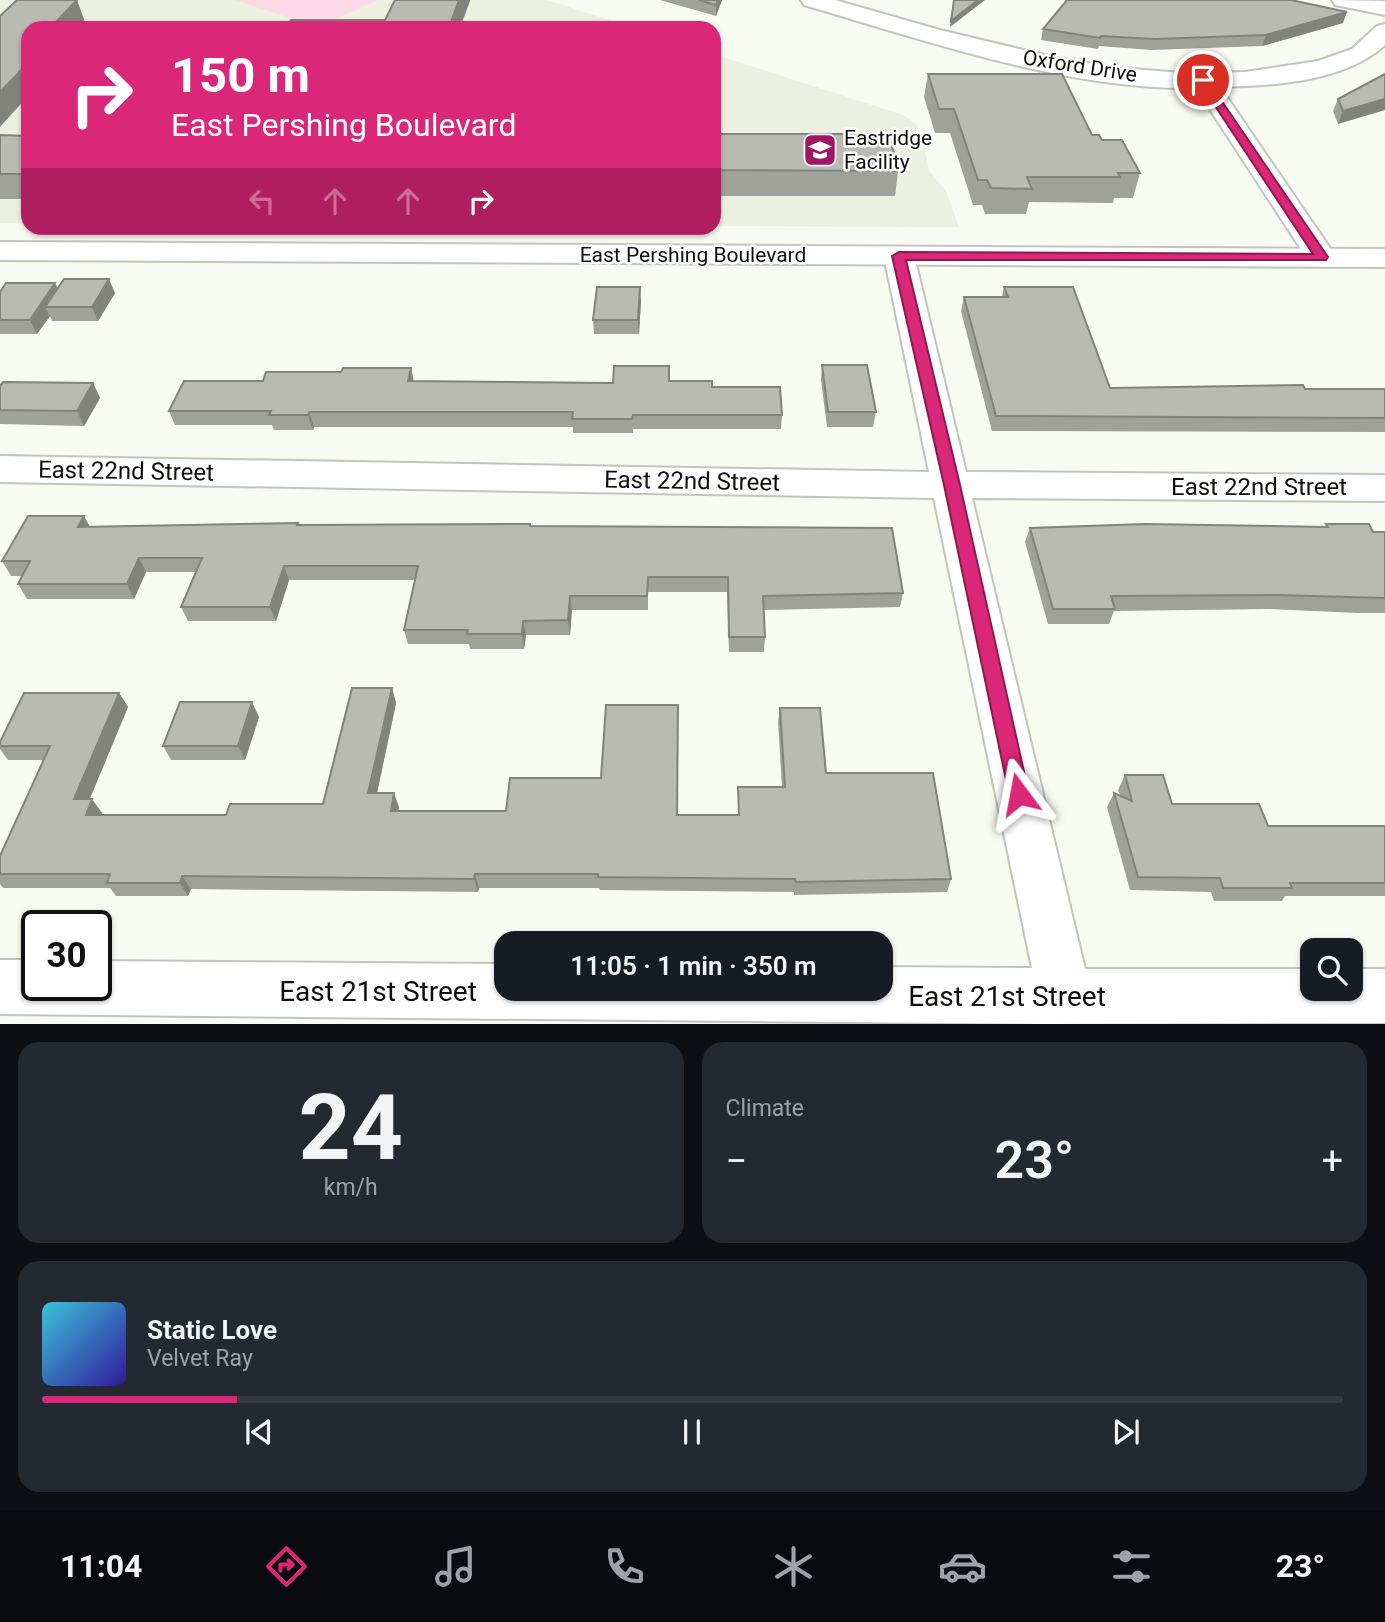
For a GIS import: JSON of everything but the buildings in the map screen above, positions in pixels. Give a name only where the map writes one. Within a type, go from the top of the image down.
[{"type":"street","name":"Oxford Drive","points":[[812,0],[1020,58],[1104,72],[1203,80],[1287,75],[1320,68],[1348,60],[1370,48],[1385,31]]},
{"type":"street","points":[[1343,0],[1385,8]]},
{"type":"street","points":[[1203,80],[1321,257]]},
{"type":"street","name":"East Pershing Boulevard","points":[[0,250],[1385,258]]},
{"type":"street","points":[[899,256],[1069,1010]]},
{"type":"street","name":"East 22nd Street","points":[[0,470],[952,485],[1385,488]]},
{"type":"street","name":"East 21st Street","points":[[0,987],[1069,1010],[1385,996]]},
{"type":"shaded area","points":[[235,0],[378,0],[331,21],[300,21]]},
{"type":"shaded area","points":[[547,0],[612,21],[21,21],[21,223],[0,223],[0,2]]},
{"type":"shaded area","name":"Eastridge Facility","points":[[721,56],[903,115],[916,124],[922,136],[929,171],[946,191],[959,227],[721,226]]},
{"type":"place","name":"Eastridge Facility","points":[[820,150]]},
{"type":"route","points":[[1019,794],[899,256],[1321,257],[1203,80]]}]
